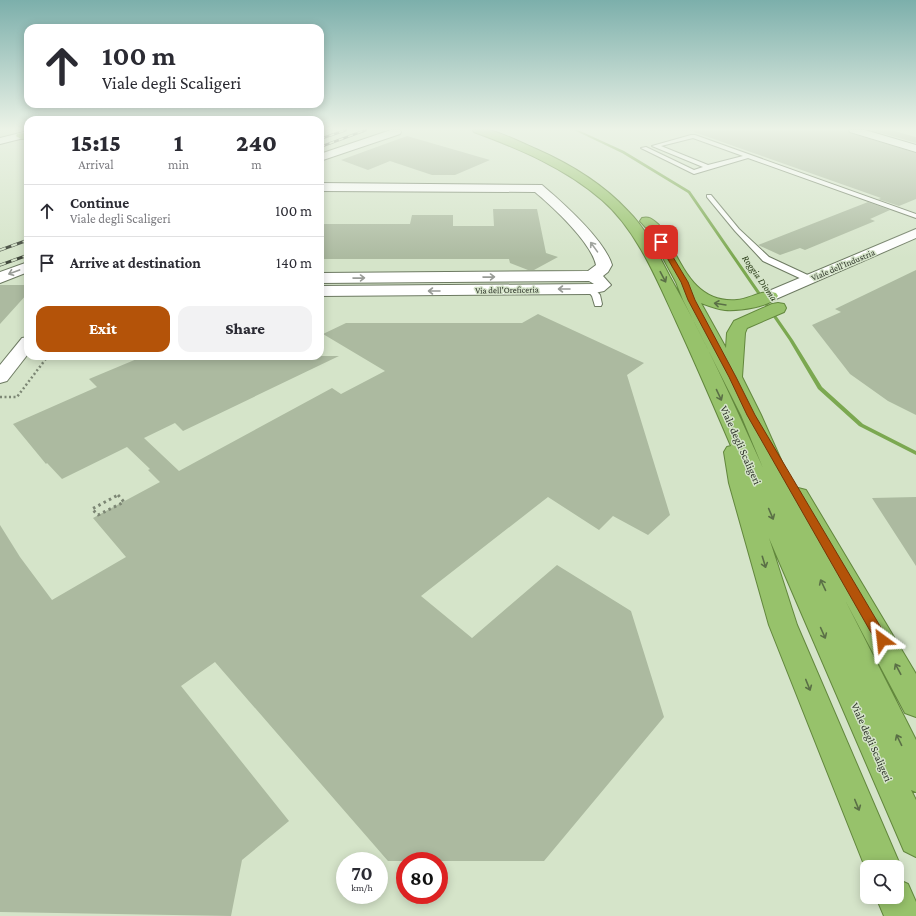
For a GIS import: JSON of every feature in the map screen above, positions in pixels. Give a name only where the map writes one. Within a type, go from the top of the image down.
[{"type":"highway","name":"Viale degli Scaligeri","points":[[567,173],[603,195],[622,212],[642,221],[678,306],[740,416],[916,775]]},
{"type":"highway","name":"Viale degli Scaligeri","points":[[588,173],[616,191],[642,221],[684,282],[694,306],[732,377],[740,416],[800,581],[916,839]]},
{"type":"highway","points":[[684,282],[694,293],[710,302],[721,305],[768,305]]},
{"type":"highway","points":[[732,377],[736,333],[740,325],[768,305]]},
{"type":"highway","points":[[740,416],[889,653],[916,703]]},
{"type":"highway","points":[[740,416],[740,483],[783,625],[880,860]]},
{"type":"highway","points":[[898,904],[903,916]]},
{"type":"street","points":[[324,178],[523,178],[552,199],[585,234],[604,260],[604,266],[590,283]]},
{"type":"street","points":[[324,188],[538,188]]},
{"type":"street","points":[[324,199],[552,199]]},
{"type":"street","name":"Viale dell'Industria","points":[[768,305],[809,279],[916,233]]},
{"type":"street","points":[[894,242],[913,248]]},
{"type":"street","name":"Viale dell'Industria","points":[[768,305],[913,248]]},
{"type":"street","points":[[0,278],[24,269]]},
{"type":"street","name":"Via dell'Oreficeria","points":[[324,278],[395,284],[590,283]]},
{"type":"street","name":"Via dell'Oreficeria","points":[[324,292],[395,284]]},
{"type":"street","points":[[0,377],[24,347]]},
{"type":"lane","points":[[795,173],[916,216]]},
{"type":"lane","points":[[709,196],[737,230],[766,259],[809,279]]},
{"type":"lane","points":[[590,283],[596,294],[598,304]]},
{"type":"path","points":[[0,397],[17,397],[45,360]]},
{"type":"path","points":[[118,495],[124,502],[98,515],[92,509],[118,495]]},
{"type":"building","points":[[425,173],[460,173],[455,175],[432,175]]},
{"type":"building","points":[[809,173],[916,173],[916,199],[899,206],[878,199],[881,198]]},
{"type":"building","points":[[868,202],[890,210],[870,219],[875,221],[805,250],[800,248],[780,255],[758,245]]},
{"type":"building","points":[[493,209],[537,209],[546,253],[558,257],[534,270],[528,270],[510,263],[509,259],[324,259],[324,224],[410,224],[412,215],[453,215],[453,226],[494,226]]},
{"type":"building","points":[[916,270],[916,415],[888,401],[850,374],[812,325],[841,312],[835,309]]},
{"type":"building","points":[[0,285],[24,285],[24,297],[0,324]]},
{"type":"building","points":[[538,314],[644,363],[627,375],[670,515],[648,535],[613,516],[599,530],[548,497],[421,596],[472,638],[557,565],[631,611],[664,717],[544,861],[448,861],[448,852],[396,852],[396,861],[388,861],[388,852],[380,852],[215,662],[181,686],[289,821],[242,860],[231,916],[0,912],[0,525],[20,557],[52,600],[126,557],[93,518],[160,482],[148,470],[150,469],[127,447],[62,479],[47,463],[46,464],[13,424],[97,387],[89,379],[134,360],[324,360],[324,356],[339,356],[183,431],[175,423],[144,438],[179,471],[332,388],[341,394],[385,371],[324,335],[346,323],[522,323]]},
{"type":"building","points":[[916,497],[916,566],[872,498]]},
{"type":"waterway","name":"Roggia Dioma","points":[[657,173],[689,192],[791,340],[820,388],[861,425],[916,453]]},
{"type":"railway","points":[[0,250],[24,241]]},
{"type":"railway","points":[[0,265],[24,256]]},
{"type":"route","points":[[661,242],[684,282],[691,300],[751,415],[882,640]]}]
